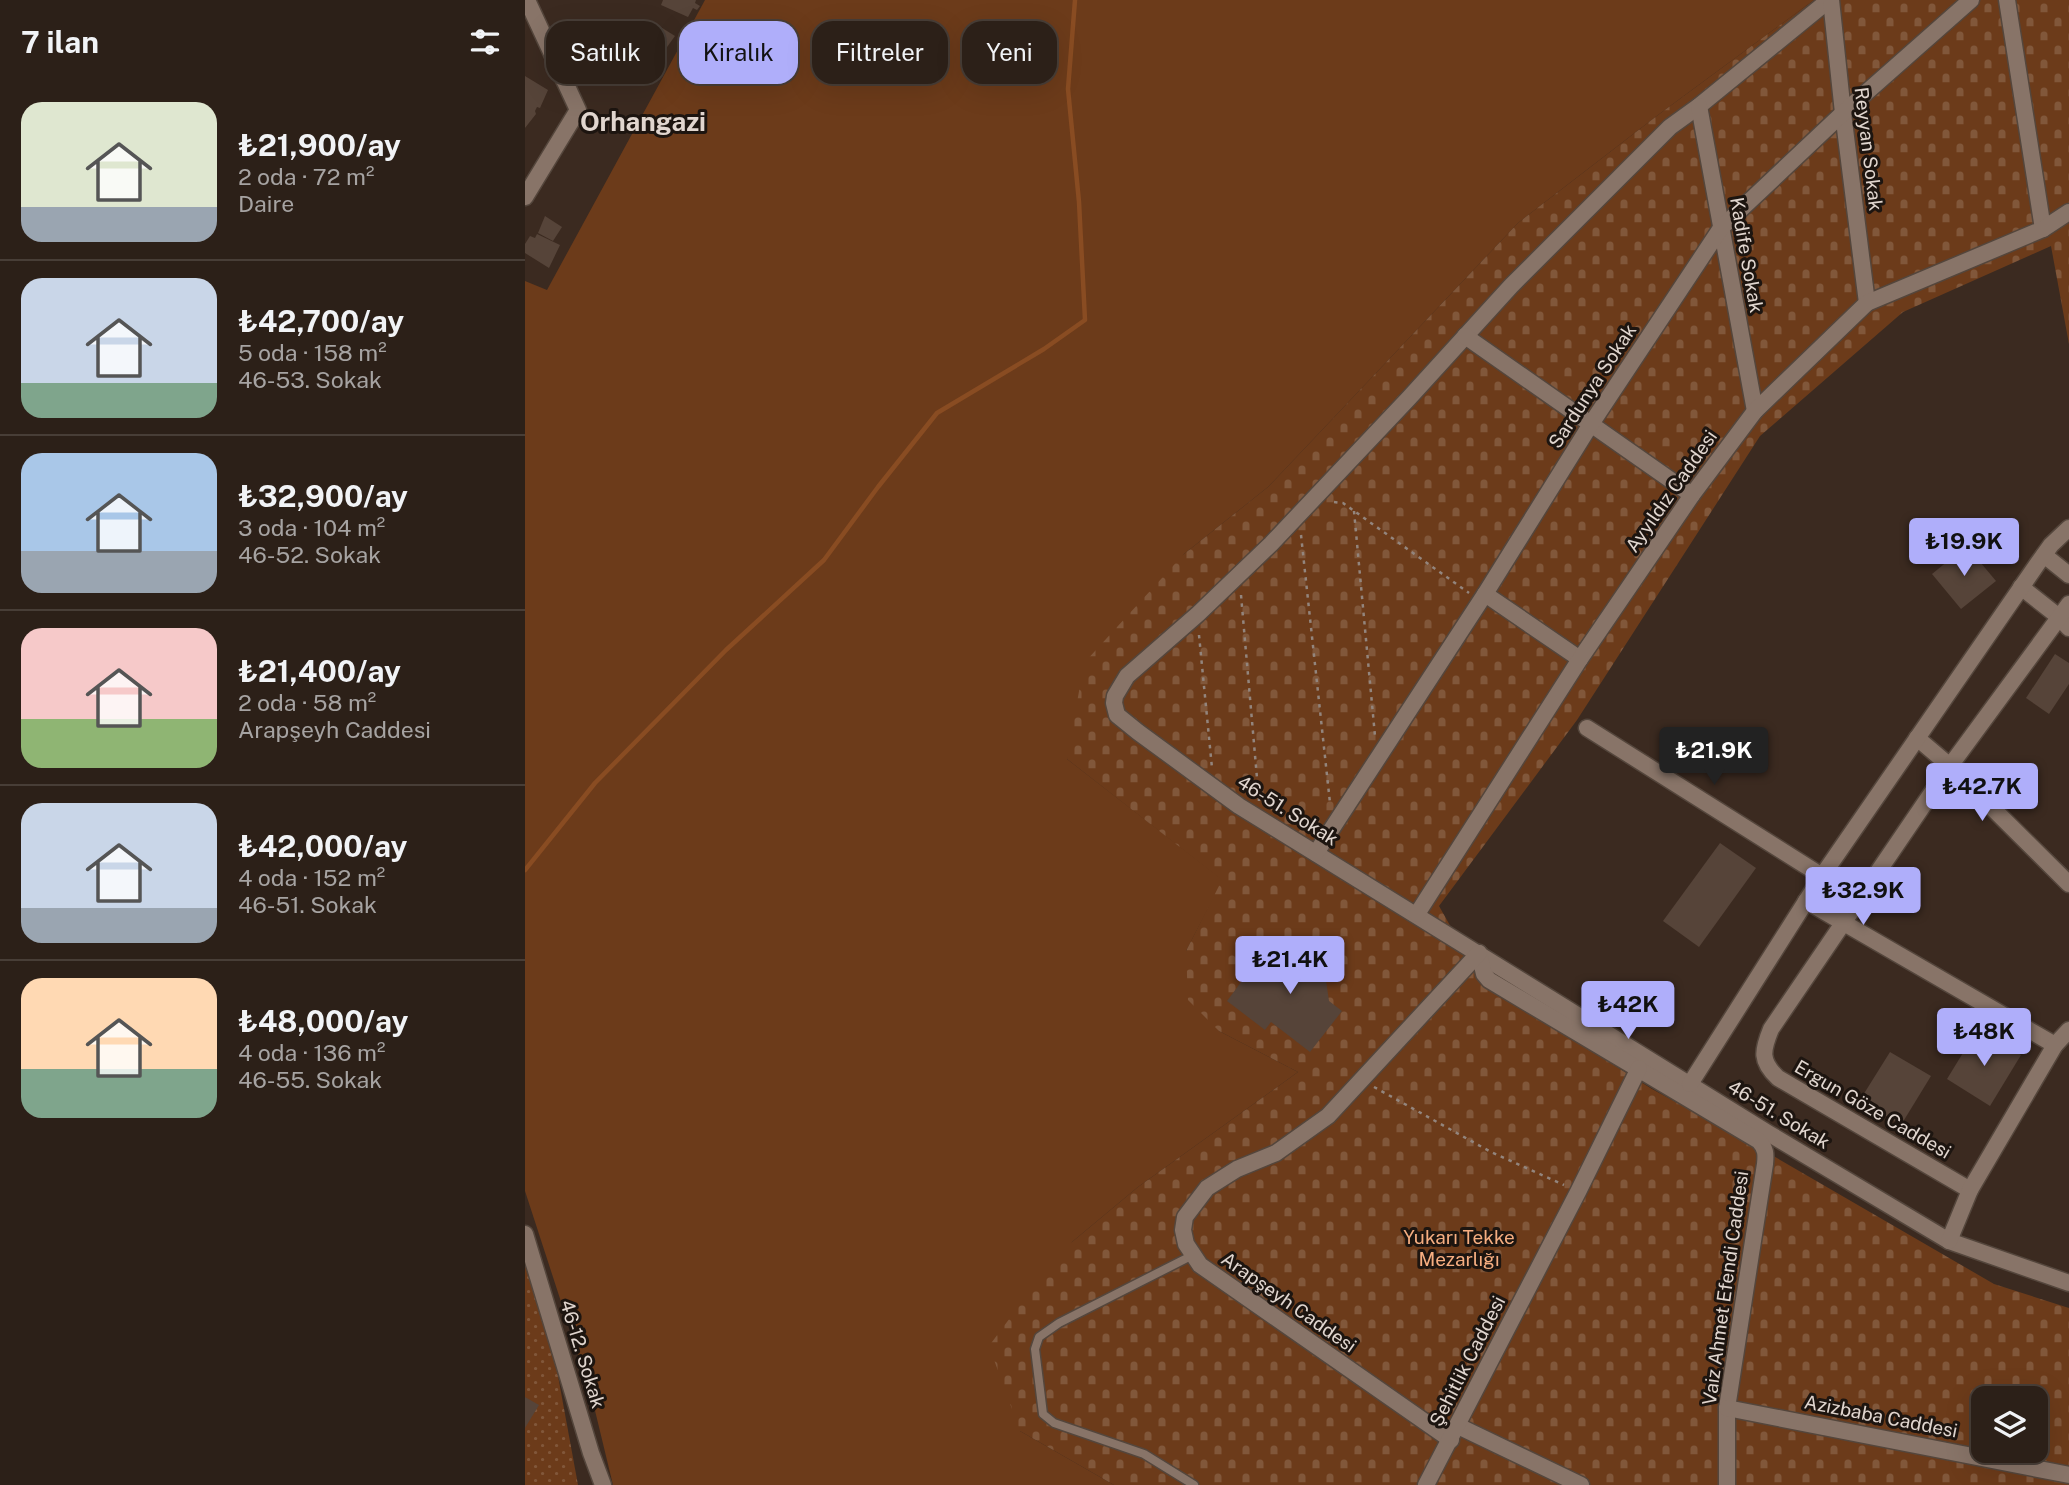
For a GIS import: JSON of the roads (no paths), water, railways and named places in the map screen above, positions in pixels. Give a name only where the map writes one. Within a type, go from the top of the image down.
[{"type":"street","points":[[525,197],[577,110],[527,0]]},
{"type":"street","points":[[1692,495],[1465,337],[1511,286],[1670,127],[1830,0]]},
{"type":"street","name":"Reyyan Sokak","points":[[1830,0],[1867,303]]},
{"type":"street","name":"Sardunya Sokak","points":[[1316,853],[1721,228],[1843,113],[1971,0]]},
{"type":"street","points":[[2007,0],[2043,229]]},
{"type":"street","name":"Kadife Sokak","points":[[1699,106],[1755,411]]},
{"type":"street","name":"Ayyıldız Caddesi","points":[[1417,914],[1580,659],[1692,495],[1755,411],[1867,303],[2043,229],[2069,212]]},
{"type":"street","name":"46-51. Sokak","points":[[1465,337],[1299,514],[1198,614],[1121,684],[1114,703],[1117,715],[1259,818],[1649,1061],[1949,1241],[2069,1283]]},
{"type":"street","points":[[1690,1084],[1822,876],[2021,587],[2044,555],[2069,528]]},
{"type":"street","points":[[2044,555],[2069,575]]},
{"type":"street","points":[[2021,587],[2066,616]]},
{"type":"street","points":[[1483,598],[1580,659]]},
{"type":"street","name":"Ergun Göze Caddesi","points":[[1970,1190],[1778,1078],[1765,1061],[1765,1043],[1771,1029],[1950,766],[2066,616]]},
{"type":"street","points":[[1587,728],[1822,876]]},
{"type":"street","points":[[1917,738],[1950,766],[2069,884]]},
{"type":"street","points":[[1806,901],[2055,1045]]},
{"type":"street","name":"46-51. Sokak","points":[[1479,953],[1484,974],[1489,980],[1759,1141]]},
{"type":"street","name":"Arapşeyh Caddesi","points":[[1479,953],[1328,1116],[1276,1153],[1237,1169],[1207,1188],[1185,1217],[1185,1244],[1200,1265],[1455,1433],[1581,1485]]},
{"type":"street","points":[[1949,1241],[1970,1190],[2055,1045],[2069,1030]]},
{"type":"street","name":"Şehitlik Caddesi","points":[[1426,1485],[1455,1433],[1639,1069]]},
{"type":"street","name":"Vaiz Ahmet Efendi Caddesi","points":[[1727,1485],[1727,1408],[1765,1164],[1765,1150],[1759,1141]]},
{"type":"street","name":"46-12. Sokak","points":[[525,1234],[603,1485]]},
{"type":"street","name":"Azizbaba Caddesi","points":[[1727,1408],[2069,1475]]},
{"type":"lane","points":[[1193,1255],[1059,1323],[1039,1337],[1035,1349],[1043,1414],[1054,1423],[1144,1454],[1194,1485]]},
{"type":"waterway","points":[[525,870],[595,783],[726,650],[824,560],[937,413],[1044,349],[1085,320],[1079,202],[1068,89],[1075,0]]},
{"type":"district","name":"Orhangazi","points":[[643,121]]},
{"type":"park label","name":"Yukarı Tekke Mezarlığı","points":[[1459,1248]]}]
